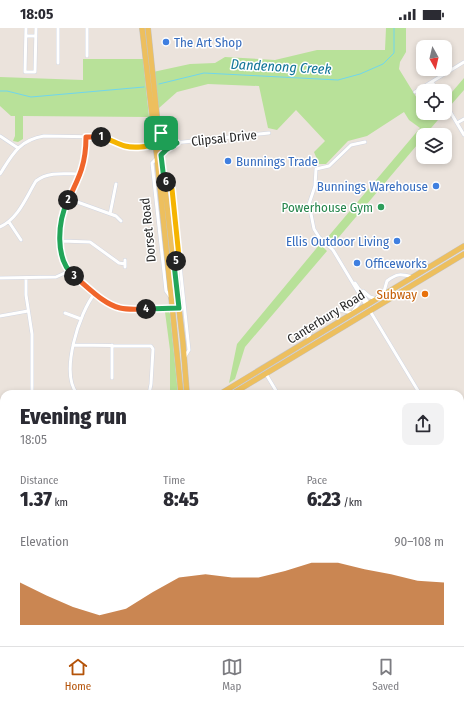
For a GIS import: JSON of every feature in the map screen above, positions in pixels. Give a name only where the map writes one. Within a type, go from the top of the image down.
[{"type":"main road","name":"Dorset Road","points":[[142,28],[158,145],[181,390]]},
{"type":"main road","name":"Dorset Road","points":[[148,28],[159,128],[158,145]]},
{"type":"main road","points":[[159,128],[165,139],[176,143]]},
{"type":"main road","points":[[159,156],[176,143]]},
{"type":"main road","name":"Dorset Road","points":[[159,156],[164,180],[174,264],[187,390]]},
{"type":"main road","name":"Canterbury Road","points":[[239,390],[266,374],[298,351],[303,344],[464,246]]},
{"type":"main road","points":[[455,251],[462,255]]},
{"type":"main road","name":"Canterbury Road","points":[[227,390],[370,311],[462,255]]},
{"type":"main road","points":[[367,304],[370,311]]},
{"type":"street","points":[[26,28],[25,72],[35,72],[36,28]]},
{"type":"street","points":[[58,28],[58,64]]},
{"type":"street","points":[[87,28],[87,56]]},
{"type":"street","points":[[26,36],[36,36]]},
{"type":"street","points":[[415,92],[464,62]]},
{"type":"street","points":[[452,115],[464,135]]},
{"type":"street","points":[[457,124],[464,119]]},
{"type":"street","name":"Clipsal Drive","points":[[18,148],[27,141],[49,136],[102,137],[132,147],[269,133]]},
{"type":"street","points":[[0,136],[18,148],[0,174]]},
{"type":"street","points":[[86,137],[85,160],[62,217],[62,258],[69,271],[110,304],[122,309],[179,308]]},
{"type":"street","points":[[365,142],[351,145],[329,166],[316,169],[315,186],[310,204],[315,232],[333,250],[367,304]]},
{"type":"street","points":[[0,227],[15,217],[36,181],[41,176],[56,174],[80,174]]},
{"type":"street","name":"Dorset Road","points":[[164,180],[172,189],[189,350],[184,358]]},
{"type":"street","points":[[110,214],[116,184]]},
{"type":"street","points":[[69,199],[118,217],[121,221]]},
{"type":"street","points":[[9,222],[21,240]]},
{"type":"street","points":[[61,241],[90,242],[119,263],[125,263]]},
{"type":"street","name":"Dorset Road","points":[[174,264],[179,257]]},
{"type":"street","points":[[0,278],[56,277],[69,271]]},
{"type":"street","points":[[383,295],[387,281],[397,275],[413,277]]},
{"type":"street","points":[[26,278],[26,295],[32,334],[32,390]]},
{"type":"street","points":[[353,282],[370,297],[377,298]]},
{"type":"street","points":[[360,289],[367,304]]},
{"type":"street","points":[[74,390],[72,381],[73,345],[81,319],[88,303],[95,293]]},
{"type":"street","points":[[303,344],[309,337],[312,327],[316,323],[338,310],[352,313],[359,303],[361,296]]},
{"type":"street","points":[[0,316],[28,311]]},
{"type":"street","points":[[370,311],[418,390]]},
{"type":"street","points":[[65,313],[81,319]]},
{"type":"street","points":[[73,345],[151,346],[153,349],[152,384],[150,390]]},
{"type":"street","points":[[112,345],[112,378]]},
{"type":"street","points":[[266,374],[276,390]]},
{"type":"green space","points":[[386,28],[406,28],[406,52],[400,62],[399,69],[416,97],[416,120],[438,120],[431,128],[420,128],[409,120],[404,112],[367,136],[348,141],[326,164],[319,164],[314,152],[325,141],[296,110],[277,130],[268,128],[259,86],[208,84],[177,92],[159,108],[153,72],[190,64],[215,63],[225,57],[275,60],[317,50],[385,50]]},
{"type":"green space","points":[[83,59],[143,59],[149,117],[23,116],[23,139],[18,142],[13,141],[15,136],[15,116],[11,116],[0,106],[0,77],[83,80]]},
{"type":"green space","points":[[464,78],[464,90],[452,104],[452,92]]},
{"type":"green space","points":[[416,133],[416,146],[333,244],[327,238]]},
{"type":"green space","points":[[320,244],[327,251],[245,347],[235,379],[229,383],[237,344]]},
{"type":"green space","points":[[165,312],[169,312],[170,314],[178,390],[170,390],[170,350]]},
{"type":"waterway","name":"Dandenong Creek","points":[[159,84],[204,73],[338,80],[360,74],[383,64],[394,53],[394,28]]},
{"type":"waterway","name":"Dandenong Creek","points":[[0,91],[7,91],[31,97],[144,87]]},
{"type":"place","name":"The Art Shop","points":[[166,42]]},
{"type":"place","name":"Bunnings Trade","points":[[228,161]]},
{"type":"place","name":"Bunnings Warehouse","points":[[436,186]]},
{"type":"place","name":"Powerhouse Gym","points":[[381,207]]},
{"type":"place","name":"Ellis Outdoor Living","points":[[397,241]]},
{"type":"place","name":"Officeworks","points":[[357,263]]},
{"type":"place","name":"Subway","points":[[425,294]]},
{"type":"route","points":[[159,128],[161,133],[169,142],[177,143],[161,155],[164,180],[172,189],[179,257],[174,264],[179,308],[122,309],[113,306],[102,299],[69,271],[64,263],[61,253],[62,217],[83,167],[86,155],[86,137],[102,137],[125,146],[136,147],[160,144],[159,128]]}]
